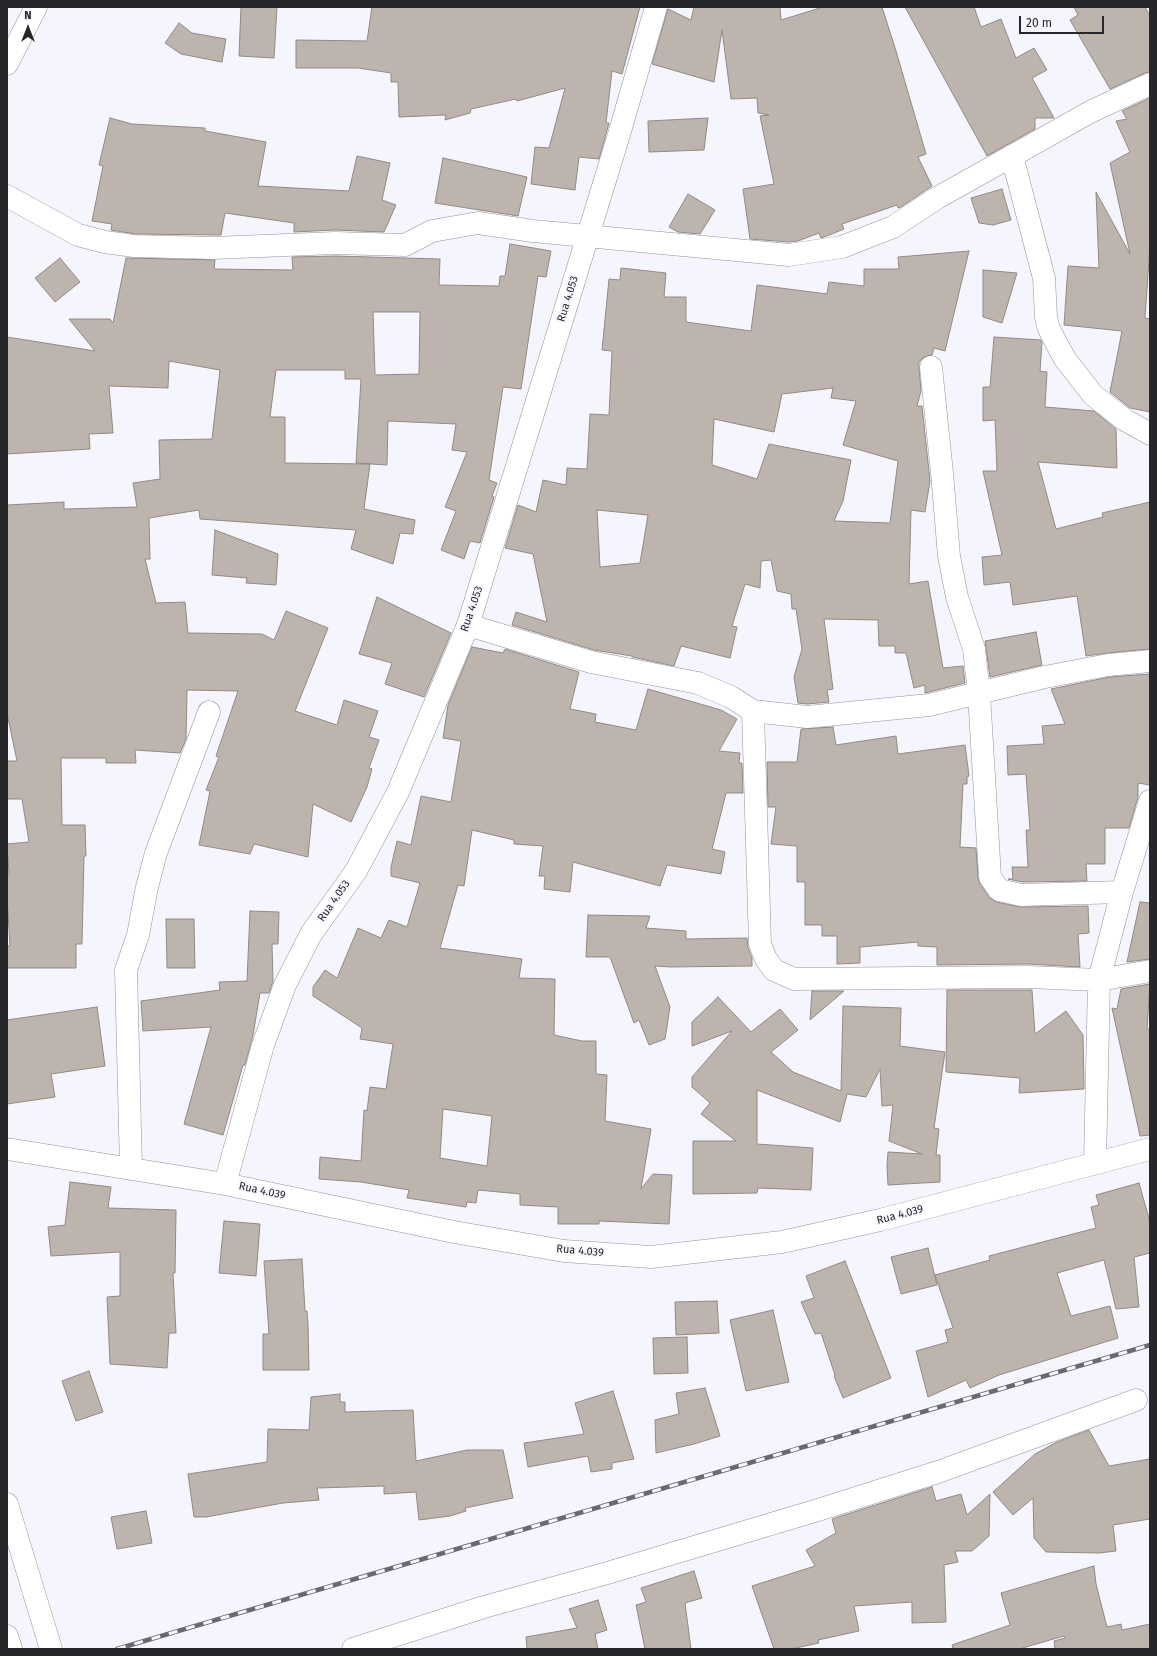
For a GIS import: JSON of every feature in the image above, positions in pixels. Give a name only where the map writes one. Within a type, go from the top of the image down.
[{"type":"street","points":[[7,64],[36,7]]},
{"type":"street","name":"Rua 4.053","points":[[225,1184],[263,1045],[285,985],[311,934],[356,871],[398,792],[468,625],[656,7]]},
{"type":"street","points":[[7,196],[78,235],[105,242],[134,246],[213,248],[335,243],[405,244],[432,231],[478,223],[533,231],[789,255],[842,247],[893,227],[937,198],[1090,112],[1150,84]]},
{"type":"street","points":[[1012,156],[1044,278],[1048,326],[1051,333],[1065,359],[1093,395],[1125,420],[1150,434]]},
{"type":"street","points":[[931,367],[949,556],[957,597],[974,649],[979,694],[990,877],[999,890],[1021,894],[1122,892]]},
{"type":"street","points":[[468,625],[591,662],[698,683],[731,696],[753,711],[807,717],[929,704],[1108,664],[1150,661]]},
{"type":"street","points":[[753,711],[760,944],[766,960],[774,970],[794,979],[1028,977],[1099,980],[1150,971]]},
{"type":"street","points":[[131,1169],[126,970],[138,935],[147,888],[156,853],[209,712]]},
{"type":"street","points":[[1095,1163],[1099,980],[1122,892],[1150,801]]},
{"type":"street","name":"Rua 4.039","points":[[7,1149],[225,1184],[454,1232],[564,1251],[651,1257],[790,1240],[880,1220],[1150,1149]]},
{"type":"street","points":[[353,1649],[484,1607],[604,1574],[825,1508],[938,1472],[1136,1400]]},
{"type":"street","points":[[7,1504],[50,1649]]},
{"type":"street","points":[[7,1636],[11,1649]]},
{"type":"building","points":[[241,7],[277,7],[274,58],[239,56]]},
{"type":"building","points":[[372,7],[640,7],[622,74],[612,71],[606,123],[609,123],[599,159],[579,157],[575,190],[531,184],[535,147],[549,148],[565,88],[517,101],[516,99],[471,109],[470,113],[445,120],[446,115],[399,117],[398,82],[391,82],[391,73],[358,68],[296,68],[296,40],[367,41]]},
{"type":"building","points":[[694,7],[780,7],[781,20],[823,7],[882,7],[926,154],[918,157],[932,186],[901,207],[898,208],[897,205],[842,224],[844,229],[821,238],[819,233],[798,241],[789,242],[750,239],[743,189],[774,184],[760,116],[769,115],[758,113],[757,98],[731,99],[722,30],[714,82],[652,64],[668,9],[691,20]]},
{"type":"building","points":[[905,7],[974,7],[981,27],[1001,19],[1016,58],[1034,48],[1047,70],[1032,78],[1054,118],[1035,118],[1035,129],[987,156]]},
{"type":"building","points":[[1074,7],[1145,7],[1150,16],[1150,72],[1110,89],[1070,20],[1078,15]]},
{"type":"building","points":[[179,23],[192,33],[226,39],[222,62],[181,54],[165,43]]},
{"type":"building","points":[[1150,98],[1150,245],[1145,318],[1150,319],[1150,412],[1130,408],[1110,392],[1122,331],[1064,325],[1068,266],[1099,268],[1096,192],[1130,254],[1110,163],[1130,152],[1116,121],[1127,119],[1122,111]]},
{"type":"building","points":[[110,118],[132,124],[205,128],[205,131],[266,142],[258,186],[349,191],[357,156],[390,163],[382,200],[396,205],[384,232],[335,230],[294,232],[294,223],[225,213],[221,235],[135,234],[111,230],[112,224],[92,221],[103,166],[99,165]]},
{"type":"building","points":[[708,118],[704,150],[649,152],[648,121]]},
{"type":"building","points":[[443,158],[527,177],[518,216],[435,203]]},
{"type":"building","points":[[1002,189],[1011,220],[993,225],[979,223],[971,198]]},
{"type":"building","points":[[688,194],[715,210],[700,234],[678,232],[669,227]]},
{"type":"building","points":[[510,244],[551,251],[546,277],[538,276],[521,389],[503,387],[489,480],[497,483],[492,496],[494,497],[480,543],[470,541],[464,559],[441,550],[456,511],[445,507],[467,452],[452,450],[456,424],[388,421],[387,465],[356,463],[361,379],[345,379],[345,370],[276,370],[270,417],[285,417],[285,463],[370,464],[364,509],[415,520],[413,534],[400,533],[393,564],[351,549],[356,530],[200,519],[199,510],[149,518],[150,559],[145,559],[156,603],[185,602],[188,633],[262,634],[274,640],[286,611],[328,628],[295,711],[337,725],[344,700],[378,711],[369,737],[379,740],[369,768],[372,769],[367,787],[351,822],[313,804],[308,857],[254,844],[250,854],[199,845],[210,791],[206,790],[219,757],[216,756],[238,691],[187,690],[186,739],[180,753],[135,750],[136,763],[106,763],[106,758],[61,758],[62,825],[85,825],[86,856],[84,856],[82,944],[76,944],[76,968],[7,968],[7,946],[10,946],[7,897],[7,874],[9,874],[7,844],[29,842],[22,799],[7,799],[7,761],[17,761],[7,713],[7,505],[64,502],[64,509],[137,507],[133,483],[160,479],[159,440],[212,439],[220,370],[169,361],[168,388],[109,386],[113,433],[89,434],[90,449],[7,454],[7,337],[95,351],[69,319],[110,319],[113,323],[126,258],[215,260],[214,269],[293,270],[292,257],[335,256],[440,259],[439,285],[499,286],[500,276],[505,276]],"holes":[[[373,312],[420,312],[419,374],[375,375]]]},
{"type":"building","points":[[969,251],[945,351],[934,348],[932,355],[924,357],[919,362],[921,391],[917,406],[922,406],[930,481],[925,512],[911,510],[909,584],[928,581],[943,668],[963,666],[965,683],[925,693],[925,685],[914,688],[906,653],[895,653],[895,646],[879,646],[878,620],[824,619],[833,689],[827,690],[829,702],[807,704],[798,703],[794,677],[802,649],[796,609],[792,609],[791,594],[777,591],[771,560],[761,561],[760,588],[745,584],[732,626],[737,627],[730,658],[681,646],[674,666],[632,656],[594,650],[512,625],[516,612],[547,622],[533,554],[505,548],[518,505],[536,512],[543,480],[566,485],[567,468],[587,469],[590,414],[609,415],[612,351],[602,350],[609,279],[620,280],[621,268],[666,273],[664,297],[686,297],[686,322],[751,331],[757,285],[827,294],[829,282],[864,286],[864,269],[899,269],[898,257]],"holes":[[[833,388],[831,398],[856,401],[843,445],[898,461],[890,523],[834,521],[843,501],[851,460],[769,444],[757,479],[712,465],[714,419],[774,432],[782,394]],[[597,510],[648,515],[640,563],[600,567]]]},
{"type":"building","points":[[60,258],[80,282],[55,302],[35,278]]},
{"type":"building","points":[[983,270],[1017,273],[1002,323],[983,317]]},
{"type":"building","points":[[994,337],[1041,340],[1040,371],[1047,372],[1045,407],[1094,411],[1116,429],[1117,468],[1038,462],[1056,529],[1103,517],[1102,513],[1150,502],[1150,649],[1086,656],[1077,596],[1013,605],[1010,582],[984,585],[982,557],[1002,555],[983,471],[997,471],[995,420],[983,421],[983,387],[990,387]]},
{"type":"building","points":[[215,530],[278,554],[276,585],[246,583],[247,578],[212,575]]},
{"type":"building","points":[[377,597],[451,633],[424,697],[385,684],[392,663],[359,654]]},
{"type":"building","points":[[1036,632],[1042,665],[990,677],[985,641]]},
{"type":"building","points":[[472,647],[503,653],[505,649],[579,672],[570,709],[596,714],[595,722],[636,730],[648,689],[721,710],[737,719],[719,751],[740,753],[739,763],[742,763],[743,793],[726,793],[712,849],[725,852],[721,874],[667,865],[660,886],[573,862],[570,892],[544,889],[545,876],[539,876],[543,846],[514,844],[514,840],[472,830],[464,886],[458,885],[440,948],[522,959],[519,978],[555,979],[554,1035],[582,1041],[596,1041],[596,1074],[607,1075],[605,1121],[651,1129],[641,1189],[653,1174],[672,1175],[669,1224],[599,1221],[599,1224],[558,1224],[558,1207],[520,1205],[520,1194],[478,1190],[476,1203],[467,1202],[466,1207],[407,1198],[409,1190],[361,1182],[319,1179],[320,1157],[361,1161],[364,1110],[367,1111],[370,1087],[386,1089],[393,1044],[360,1039],[362,1028],[313,996],[313,987],[325,970],[337,978],[358,928],[381,938],[389,920],[407,927],[420,883],[391,876],[391,867],[397,841],[411,845],[421,796],[451,802],[461,741],[443,738],[448,705]],"holes":[[[443,1109],[492,1116],[487,1166],[440,1158]]]},
{"type":"building","points":[[1150,674],[1150,785],[1138,783],[1138,797],[1129,828],[1105,828],[1105,864],[1086,864],[1087,881],[1022,882],[1008,879],[1013,879],[1012,867],[1028,867],[1026,830],[1030,830],[1026,774],[1008,775],[1007,746],[1044,744],[1042,726],[1065,724],[1051,689],[1110,677]]},
{"type":"building","points":[[833,727],[836,745],[896,736],[898,754],[965,745],[969,776],[967,777],[967,784],[963,784],[960,847],[976,848],[978,878],[980,884],[989,897],[996,902],[1021,907],[1088,906],[1089,933],[1078,934],[1080,967],[1028,964],[937,965],[937,947],[918,946],[918,942],[860,947],[860,963],[837,964],[837,936],[822,936],[822,925],[805,925],[805,882],[797,882],[797,846],[771,844],[776,807],[768,807],[767,762],[797,762],[801,729]]},
{"type":"building","points":[[1140,902],[1150,903],[1150,959],[1127,962]]},
{"type":"building","points":[[250,911],[279,912],[278,944],[272,944],[273,981],[269,993],[260,993],[253,1035],[223,1135],[184,1124],[211,1027],[143,1031],[141,1001],[220,990],[219,982],[247,981]]},
{"type":"building","points":[[588,915],[650,916],[646,928],[686,931],[686,939],[747,938],[748,948],[752,958],[752,966],[655,966],[670,1007],[665,1039],[649,1045],[639,1020],[634,1023],[610,957],[586,957]]},
{"type":"building","points":[[166,919],[194,919],[195,968],[167,968]]},
{"type":"building","points":[[1150,984],[1147,1029],[1150,1029],[1150,1135],[1140,1136],[1112,1008],[1117,1009],[1121,989]]},
{"type":"building","points":[[947,990],[1032,990],[1035,1034],[1066,1011],[1083,1035],[1084,1089],[1019,1093],[1020,1078],[946,1072]]},
{"type":"building","points":[[812,991],[844,991],[810,1020]]},
{"type":"building","points":[[718,997],[751,1032],[780,1009],[798,1030],[771,1052],[793,1072],[841,1091],[843,1006],[901,1008],[900,1046],[945,1052],[934,1128],[939,1129],[936,1155],[940,1155],[940,1182],[888,1185],[888,1152],[922,1154],[889,1141],[893,1105],[882,1106],[880,1069],[866,1097],[847,1094],[840,1122],[757,1090],[757,1144],[813,1148],[811,1190],[758,1188],[757,1193],[693,1194],[693,1141],[736,1141],[701,1114],[710,1103],[692,1087],[692,1077],[732,1031],[692,1046],[692,1022]]},
{"type":"building","points":[[97,1007],[105,1066],[51,1074],[55,1097],[7,1104],[7,1020]]},
{"type":"building","points":[[70,1182],[111,1187],[108,1208],[176,1210],[175,1273],[173,1273],[176,1333],[169,1333],[167,1368],[110,1364],[107,1297],[120,1296],[120,1252],[51,1256],[48,1227],[65,1225]]},
{"type":"building","points":[[1139,1183],[1150,1222],[1150,1253],[1134,1257],[1139,1307],[1116,1309],[1104,1260],[1057,1273],[1071,1316],[1110,1306],[1118,1338],[999,1375],[970,1388],[966,1380],[928,1397],[916,1351],[948,1342],[945,1330],[953,1328],[935,1275],[990,1260],[989,1256],[1096,1228],[1091,1207],[1099,1205],[1096,1195]]},
{"type":"building","points":[[224,1221],[260,1224],[256,1276],[219,1273]]},
{"type":"building","points":[[928,1248],[937,1285],[901,1294],[891,1257]]},
{"type":"building","points":[[302,1259],[305,1311],[307,1311],[308,1325],[309,1370],[263,1370],[263,1334],[269,1334],[264,1261]]},
{"type":"building","points":[[845,1261],[891,1378],[843,1398],[834,1376],[835,1375],[821,1333],[815,1334],[801,1302],[814,1298],[806,1276]]},
{"type":"building","points":[[717,1301],[719,1333],[676,1335],[675,1302]]},
{"type":"building","points":[[773,1310],[789,1382],[746,1391],[730,1320]]},
{"type":"building","points":[[687,1337],[688,1373],[654,1374],[653,1338]]},
{"type":"building","points":[[89,1371],[103,1412],[76,1421],[62,1381]]},
{"type":"building","points":[[705,1388],[720,1436],[656,1453],[655,1420],[679,1414],[676,1393]]},
{"type":"building","points":[[613,1391],[634,1459],[612,1463],[612,1469],[591,1472],[588,1456],[528,1467],[524,1443],[584,1434],[575,1403]]},
{"type":"building","points":[[340,1394],[340,1402],[345,1402],[345,1412],[413,1410],[416,1461],[467,1450],[503,1450],[513,1498],[465,1508],[466,1511],[450,1516],[419,1520],[416,1492],[384,1494],[384,1486],[317,1488],[319,1500],[283,1503],[206,1517],[194,1517],[188,1474],[267,1462],[268,1429],[309,1430],[311,1397]]},
{"type":"building","points":[[1089,1430],[1109,1466],[1150,1459],[1150,1519],[1113,1525],[1116,1551],[1099,1553],[1046,1552],[1034,1538],[1033,1498],[1013,1515],[993,1492],[1035,1454],[1057,1442]]},
{"type":"building","points":[[932,1487],[936,1501],[961,1494],[967,1515],[990,1494],[989,1536],[972,1551],[955,1551],[958,1562],[944,1565],[946,1622],[912,1623],[912,1602],[854,1606],[859,1631],[818,1640],[819,1643],[791,1649],[774,1649],[752,1586],[815,1566],[806,1550],[836,1533],[832,1519]]},
{"type":"building","points":[[146,1511],[152,1543],[117,1549],[111,1517]]},
{"type":"building","points":[[1094,1566],[1096,1584],[1107,1627],[1121,1624],[1122,1630],[1150,1624],[1150,1649],[1055,1649],[1054,1641],[1065,1638],[1064,1636],[1019,1649],[953,1649],[952,1645],[1010,1625],[1001,1593]]},
{"type":"building","points":[[694,1571],[702,1598],[685,1603],[691,1649],[645,1649],[636,1605],[646,1602],[641,1588]]},
{"type":"building","points":[[598,1600],[607,1630],[595,1634],[598,1649],[527,1649],[526,1637],[577,1628],[569,1609]]},
{"type":"railway","points":[[117,1649],[1150,1345]]}]
